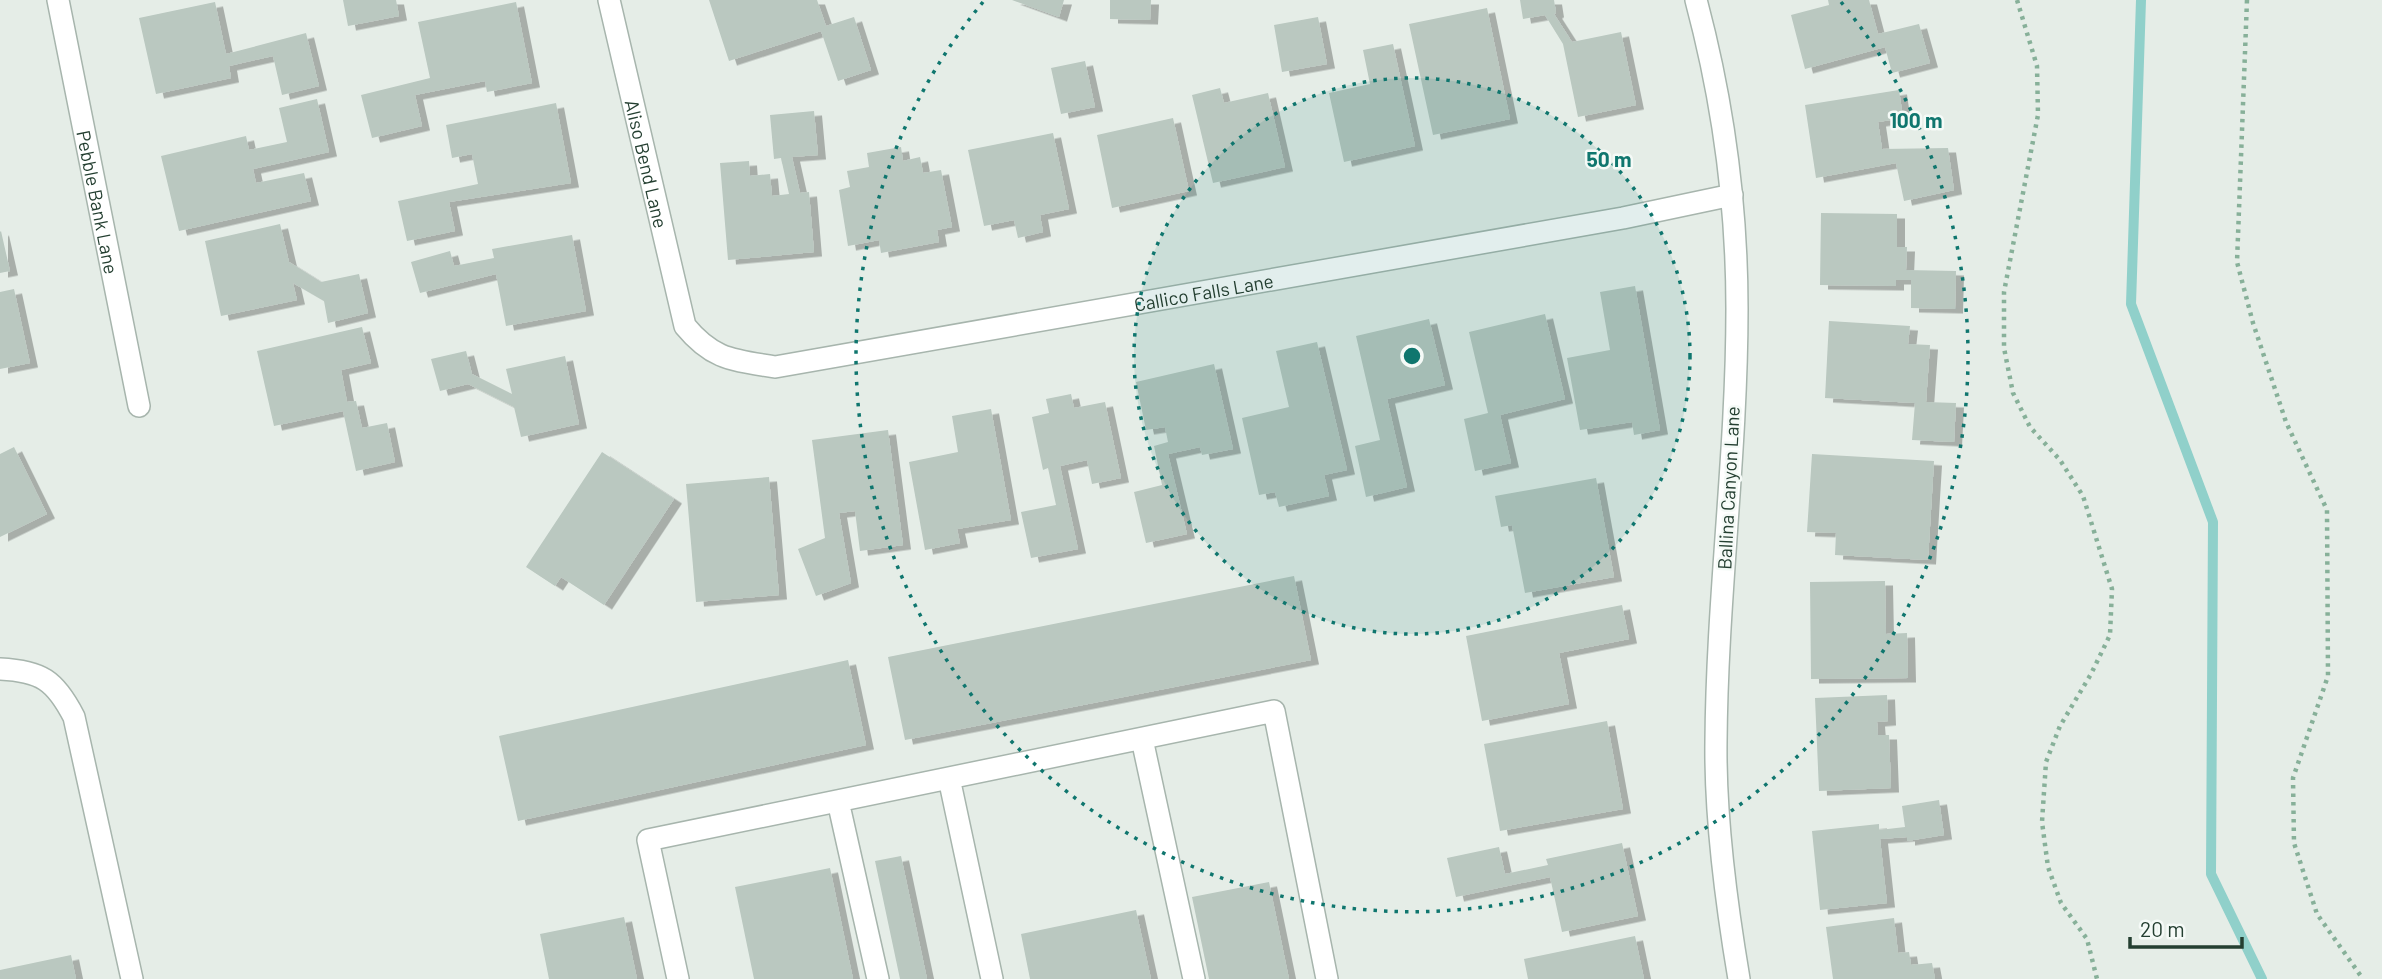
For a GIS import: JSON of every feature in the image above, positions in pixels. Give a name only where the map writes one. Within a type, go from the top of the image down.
[{"type":"street","name":"Pebble Bank Lane","points":[[58,0],[139,406]]},
{"type":"street","name":"Aliso Bend Lane","points":[[609,0],[685,326]]},
{"type":"street","name":"Ballina Canyon Lane","points":[[1696,0],[1716,77],[1732,195],[1737,309],[1716,744],[1724,865],[1740,979]]},
{"type":"street","name":"Callico Falls Lane","points":[[685,326],[700,344],[722,358],[775,367],[1623,218],[1732,195]]},
{"type":"street","points":[[0,669],[28,670],[60,690],[74,717],[132,979]]},
{"type":"street","points":[[678,979],[648,840],[1274,711],[1327,979]]},
{"type":"street","points":[[1142,738],[1194,979]]},
{"type":"street","points":[[949,778],[992,979]]},
{"type":"street","points":[[838,800],[878,979]]},
{"type":"path","points":[[2017,0],[2037,66],[2039,115],[2004,292],[2004,348],[2013,393],[2030,427],[2060,460],[2083,496],[2112,589],[2110,635],[2091,674],[2060,726],[2046,762],[2042,822],[2048,867],[2061,903],[2087,939],[2097,979]]},
{"type":"path","points":[[2247,0],[2237,262],[2252,323],[2286,422],[2327,510],[2328,676],[2293,778],[2294,844],[2317,914],[2363,979]]},
{"type":"building","points":[[343,0],[396,0],[399,16],[348,26]]},
{"type":"building","points":[[709,0],[817,0],[826,26],[854,17],[871,70],[838,81],[821,31],[729,61]]},
{"type":"building","points":[[1012,0],[1064,0],[1059,17]]},
{"type":"building","points":[[1110,0],[1151,0],[1150,20],[1110,19]]},
{"type":"building","points":[[1520,0],[1554,0],[1554,14],[1572,42],[1621,32],[1636,105],[1578,117],[1563,44],[1545,15],[1523,19]]},
{"type":"building","points":[[1828,0],[1869,0],[1878,34],[1919,24],[1930,63],[1892,73],[1885,47],[1805,69],[1791,15],[1829,5]]},
{"type":"building","points":[[215,2],[226,54],[306,33],[319,86],[282,95],[273,56],[229,66],[231,78],[156,94],[139,18]]},
{"type":"building","points":[[516,2],[532,83],[487,92],[485,81],[415,95],[422,126],[372,138],[361,95],[430,78],[418,22]]},
{"type":"building","points":[[1487,8],[1510,119],[1433,135],[1409,24]]},
{"type":"building","points":[[1318,17],[1327,64],[1282,72],[1274,25]]},
{"type":"building","points":[[1393,44],[1415,146],[1344,162],[1329,93],[1370,84],[1363,50]]},
{"type":"building","points":[[1085,61],[1095,107],[1061,114],[1051,68]]},
{"type":"building","points":[[1220,88],[1224,103],[1268,93],[1285,167],[1213,183],[1192,95]]},
{"type":"building","points":[[1899,90],[1903,118],[1878,122],[1882,149],[1948,148],[1954,190],[1904,201],[1896,163],[1816,178],[1805,105]]},
{"type":"building","points":[[317,99],[329,152],[253,169],[256,183],[304,173],[311,201],[179,231],[161,156],[246,136],[249,150],[287,142],[279,108]]},
{"type":"building","points":[[556,103],[571,183],[449,202],[455,231],[407,241],[398,201],[478,184],[472,154],[452,158],[446,125]]},
{"type":"building","points":[[814,111],[818,155],[792,157],[800,193],[809,192],[814,252],[728,260],[720,163],[749,161],[750,176],[770,174],[772,196],[789,194],[781,158],[774,159],[770,115]]},
{"type":"building","points":[[1173,118],[1189,191],[1112,208],[1097,135]]},
{"type":"building","points":[[1053,133],[1069,209],[1040,215],[1043,232],[1018,238],[1014,220],[984,226],[968,150]]},
{"type":"building","points":[[901,147],[903,161],[920,157],[923,173],[941,170],[952,227],[937,230],[939,242],[881,253],[879,240],[848,246],[839,190],[850,187],[847,171],[869,167],[867,153]]},
{"type":"building","points":[[1821,213],[1897,214],[1897,247],[1907,247],[1906,270],[1956,271],[1955,309],[1911,308],[1911,280],[1896,280],[1896,286],[1820,285]]},
{"type":"building","points":[[280,224],[289,262],[321,282],[359,274],[368,313],[328,323],[324,301],[293,283],[297,300],[221,316],[205,241]]},
{"type":"building","points":[[0,232],[10,271],[0,273]]},
{"type":"building","points":[[572,235],[586,311],[506,326],[496,274],[420,293],[411,262],[450,251],[454,266],[494,258],[492,249]]},
{"type":"building","points":[[1635,286],[1660,430],[1634,435],[1632,422],[1580,430],[1567,358],[1610,350],[1600,292]]},
{"type":"building","points":[[14,289],[30,363],[0,369],[0,292]]},
{"type":"building","points":[[1545,314],[1565,399],[1500,415],[1511,463],[1475,471],[1464,419],[1488,413],[1469,332]]},
{"type":"building","points":[[1429,319],[1445,385],[1387,399],[1407,487],[1366,497],[1355,446],[1380,440],[1356,336]]},
{"type":"building","points":[[1829,321],[1910,326],[1908,344],[1930,345],[1926,402],[1956,403],[1954,442],[1912,440],[1915,403],[1825,398]]},
{"type":"building","points":[[362,327],[371,363],[341,370],[347,402],[356,401],[362,428],[387,423],[395,462],[356,471],[343,411],[274,426],[257,351]]},
{"type":"building","points":[[1317,342],[1347,470],[1324,475],[1329,496],[1279,507],[1275,492],[1259,495],[1242,418],[1289,407],[1276,351]]},
{"type":"building","points":[[466,351],[472,374],[512,394],[506,369],[565,356],[579,424],[521,437],[514,407],[468,384],[440,391],[431,359]]},
{"type":"building","points":[[1214,364],[1233,449],[1202,455],[1200,447],[1168,454],[1187,534],[1146,543],[1134,492],[1162,485],[1154,446],[1168,442],[1165,427],[1146,430],[1136,382]]},
{"type":"building","points":[[1071,394],[1074,408],[1105,402],[1121,478],[1092,484],[1087,460],[1060,466],[1078,549],[1031,558],[1021,512],[1056,505],[1048,468],[1043,470],[1032,417],[1049,413],[1046,399]]},
{"type":"building","points":[[991,409],[1011,520],[957,529],[960,543],[925,550],[909,462],[958,452],[952,416]]},
{"type":"building","points":[[888,430],[903,545],[860,551],[855,511],[839,513],[851,583],[816,596],[798,549],[825,538],[812,440]]},
{"type":"building","points":[[14,447],[47,514],[0,537],[0,454]]},
{"type":"building","points":[[602,452],[674,499],[604,605],[561,577],[555,586],[526,567]]},
{"type":"building","points":[[1812,454],[1934,461],[1928,560],[1835,555],[1836,533],[1807,532]]},
{"type":"building","points":[[769,477],[779,595],[696,602],[686,484]]},
{"type":"building","points":[[1596,478],[1614,577],[1525,593],[1512,525],[1501,527],[1495,496]]},
{"type":"building","points":[[1294,576],[1311,660],[905,740],[888,657]]},
{"type":"building","points":[[1885,581],[1886,634],[1907,633],[1908,678],[1811,679],[1810,582]]},
{"type":"building","points":[[1622,605],[1629,639],[1559,653],[1569,704],[1482,721],[1466,636]]},
{"type":"building","points":[[848,660],[866,745],[518,821],[499,736]]},
{"type":"building","points":[[1887,695],[1888,721],[1877,722],[1878,735],[1889,735],[1891,788],[1819,791],[1815,698]]},
{"type":"building","points":[[1607,721],[1623,809],[1500,831],[1484,744]]},
{"type":"building","points":[[1939,800],[1944,835],[1907,841],[1907,837],[1880,839],[1887,903],[1820,910],[1812,831],[1879,824],[1879,830],[1905,827],[1902,806]]},
{"type":"building","points":[[1622,843],[1638,916],[1562,932],[1550,877],[1456,897],[1447,858],[1499,847],[1505,874],[1548,865],[1546,859]]},
{"type":"building","points":[[901,856],[927,979],[900,979],[875,861]]},
{"type":"building","points":[[830,868],[853,979],[754,979],[735,887]]},
{"type":"building","points":[[1269,882],[1289,979],[1209,979],[1192,897]]},
{"type":"building","points":[[1136,910],[1151,979],[1030,979],[1021,934]]},
{"type":"building","points":[[624,917],[637,979],[549,979],[540,934]]},
{"type":"building","points":[[1894,918],[1898,953],[1909,952],[1911,965],[1932,963],[1935,979],[1833,979],[1826,927]]},
{"type":"building","points":[[1635,936],[1644,979],[1528,979],[1524,959]]},
{"type":"building","points":[[71,955],[76,979],[0,979],[0,970]]},
{"type":"waterway","points":[[2141,0],[2131,304],[2213,522],[2211,874],[2262,979]]}]
